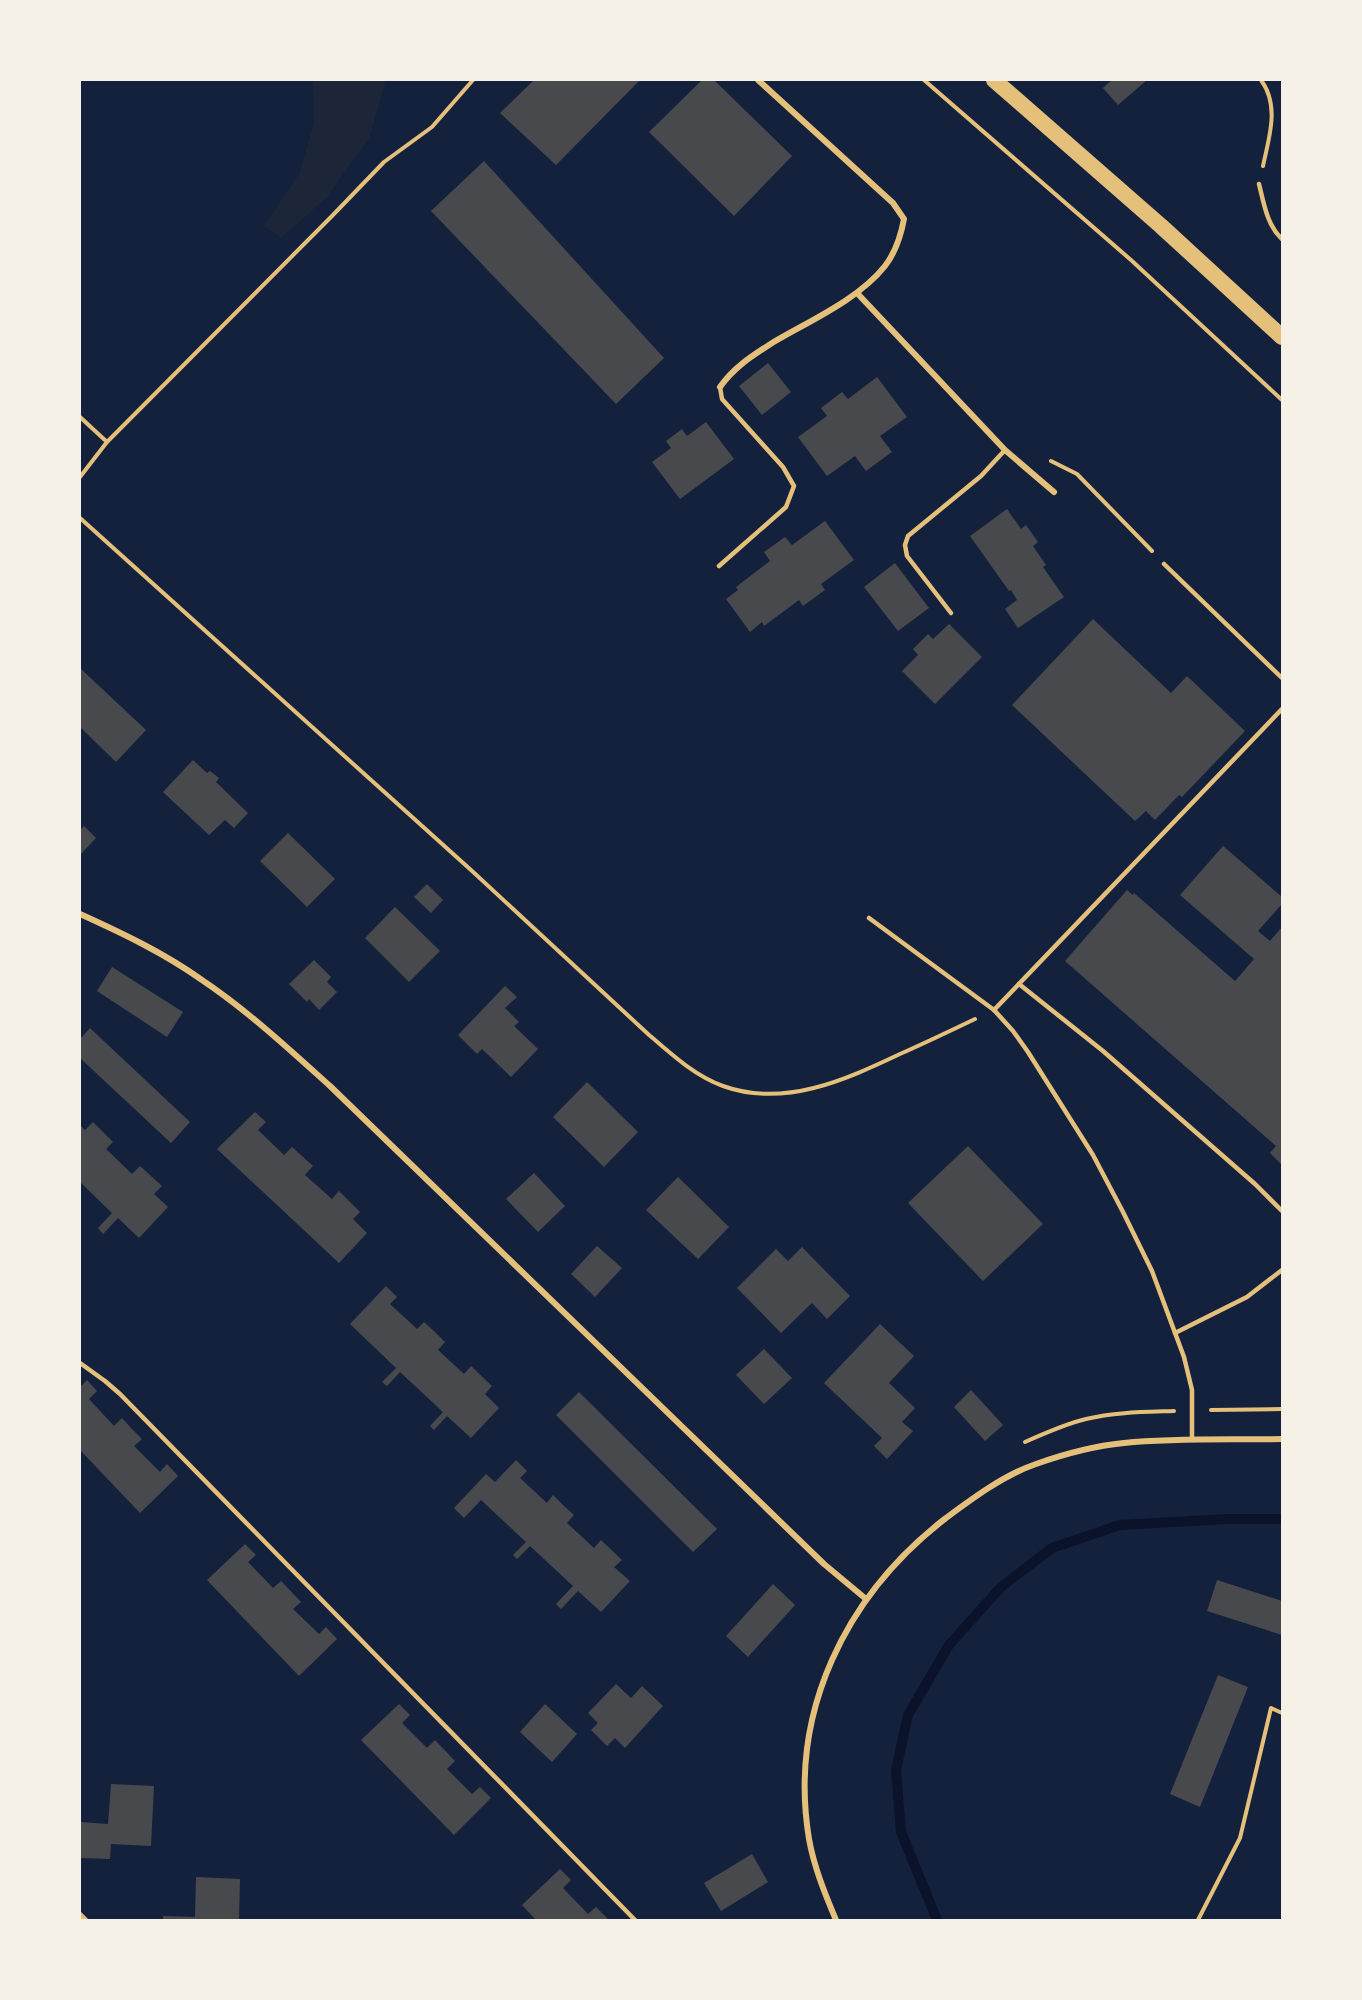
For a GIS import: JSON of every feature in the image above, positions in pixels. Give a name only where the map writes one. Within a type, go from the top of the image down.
[{"type":"highway","points":[[994,80],[1161,226],[1282,337]]},
{"type":"street","points":[[720,387],[746,359],[857,293],[886,265],[900,236],[904,219],[892,203],[758,80]]},
{"type":"street","points":[[857,293],[1005,450],[1054,492]]},
{"type":"street","points":[[80,914],[151,948],[201,979],[242,1009],[284,1045],[330,1086],[810,1551],[866,1599]]},
{"type":"street","points":[[836,1920],[816,1867],[809,1841],[806,1814],[805,1761],[814,1708],[843,1636],[866,1599],[901,1557],[964,1504],[1032,1465],[1092,1448],[1123,1443],[1282,1440]]},
{"type":"street","points":[[80,1915],[85,1920]]},
{"type":"lane","points":[[1259,184],[1266,214],[1282,240]]},
{"type":"lane","points":[[719,566],[786,507],[794,486],[783,467],[722,399],[720,387]]},
{"type":"lane","points":[[951,613],[907,556],[905,545],[908,536],[981,476],[1005,450]]},
{"type":"lane","points":[[1164,564],[1282,678]]},
{"type":"lane","points":[[994,1010],[1282,709]]},
{"type":"lane","points":[[869,918],[994,1010],[1028,1052],[1093,1155],[1152,1271],[1189,1372],[1192,1390],[1192,1440]]},
{"type":"lane","points":[[1018,984],[1103,1051],[1255,1184],[1282,1211]]},
{"type":"lane","points":[[1175,1333],[1247,1297],[1282,1270]]},
{"type":"lane","points":[[80,1363],[120,1394],[635,1920]]},
{"type":"path","points":[[80,477],[107,442],[384,162],[432,127],[473,80]]},
{"type":"path","points":[[924,80],[1131,260],[1282,400]]},
{"type":"path","points":[[1259,184],[1271,130],[1273,107],[1261,80]]},
{"type":"path","points":[[80,417],[107,442]]},
{"type":"path","points":[[1020,462],[1041,455],[1077,474],[1164,564]]},
{"type":"path","points":[[80,518],[471,870],[648,1034],[673,1056],[708,1079],[724,1087],[767,1094],[814,1089],[848,1078],[994,1010]]},
{"type":"path","points":[[1025,1442],[1061,1426],[1086,1419],[1138,1412],[1282,1409]]},
{"type":"path","points":[[1198,1920],[1240,1838],[1271,1708],[1282,1713]]},
{"type":"shaded area","points":[[313,80],[386,80],[369,139],[328,196],[281,238],[264,226],[299,174],[314,123]]},
{"type":"building","points":[[534,80],[640,80],[556,165],[500,113]]},
{"type":"building","points":[[702,80],[714,80],[792,156],[734,216],[649,132]]},
{"type":"building","points":[[1112,80],[1147,80],[1118,105],[1103,88]]},
{"type":"building","points":[[484,161],[664,358],[616,404],[431,211]]},
{"type":"building","points":[[768,363],[791,392],[762,415],[739,386]]},
{"type":"building","points":[[877,377],[907,417],[880,436],[892,452],[866,471],[855,456],[827,476],[798,437],[827,416],[821,408],[842,392],[848,399]]},
{"type":"building","points":[[706,422],[734,459],[680,499],[652,462],[671,448],[666,441],[682,429],[687,436]]},
{"type":"building","points":[[1007,509],[1021,529],[1026,525],[1038,542],[1033,546],[1046,565],[1043,567],[1064,597],[1018,628],[1005,609],[1017,600],[970,536]]},
{"type":"building","points":[[825,521],[854,560],[821,584],[825,590],[803,606],[799,600],[764,626],[762,622],[750,632],[726,599],[738,590],[736,587],[770,561],[764,552],[785,537],[792,545]]},
{"type":"building","points":[[895,563],[929,608],[898,631],[864,587]]},
{"type":"building","points":[[1093,619],[1171,693],[1187,676],[1245,731],[1182,797],[1179,795],[1155,820],[1146,811],[1135,821],[1012,705]]},
{"type":"building","points":[[949,624],[982,657],[935,704],[902,671],[918,655],[913,649],[928,634],[933,639]]},
{"type":"building","points":[[80,668],[146,730],[116,762],[80,727]]},
{"type":"building","points":[[193,760],[207,773],[210,771],[219,778],[216,782],[248,813],[234,828],[225,820],[209,835],[163,792]]},
{"type":"building","points":[[84,826],[96,838],[80,855],[80,830]]},
{"type":"building","points":[[288,833],[335,879],[307,907],[260,861]]},
{"type":"building","points":[[1223,846],[1282,897],[1282,904],[1258,931],[1270,941],[1282,927],[1282,1165],[1270,1153],[1276,1146],[1065,961],[1127,890],[1133,895],[1134,893],[1235,981],[1254,959],[1180,895]]},
{"type":"building","points":[[427,884],[443,900],[431,913],[414,897]]},
{"type":"building","points":[[395,907],[440,951],[409,982],[365,938]]},
{"type":"building","points":[[314,960],[331,977],[327,982],[337,992],[319,1010],[309,999],[307,1002],[289,984]]},
{"type":"building","points":[[112,967],[183,1012],[167,1037],[97,991]]},
{"type":"building","points":[[505,986],[517,997],[505,1008],[519,1022],[514,1026],[538,1049],[511,1077],[482,1049],[477,1054],[458,1035]]},
{"type":"building","points":[[90,1028],[190,1122],[171,1143],[80,1058],[80,1039]]},
{"type":"building","points":[[587,1082],[638,1132],[604,1167],[553,1117]]},
{"type":"building","points":[[255,1112],[266,1122],[258,1130],[284,1155],[292,1147],[313,1166],[305,1175],[332,1199],[339,1191],[360,1212],[353,1219],[367,1233],[339,1263],[217,1149]]},
{"type":"building","points":[[93,1122],[113,1142],[106,1149],[132,1174],[140,1166],[162,1186],[154,1194],[168,1207],[139,1238],[118,1218],[103,1234],[98,1228],[112,1213],[80,1182],[80,1125],[85,1130]]},
{"type":"building","points":[[968,1146],[1043,1224],[983,1281],[908,1203]]},
{"type":"building","points":[[534,1173],[565,1206],[538,1232],[506,1199]]},
{"type":"building","points":[[678,1177],[729,1227],[698,1259],[646,1210]]},
{"type":"building","points":[[597,1246],[622,1268],[595,1297],[571,1274]]},
{"type":"building","points":[[802,1247],[850,1296],[827,1319],[812,1303],[781,1333],[737,1288],[776,1249],[788,1261]]},
{"type":"building","points":[[386,1286],[397,1297],[390,1304],[417,1329],[424,1322],[445,1342],[438,1350],[464,1374],[471,1366],[492,1386],[485,1394],[499,1408],[471,1438],[447,1416],[434,1430],[430,1426],[443,1412],[400,1372],[387,1386],[382,1382],[396,1368],[350,1324]]},
{"type":"building","points":[[880,1324],[914,1356],[889,1383],[915,1408],[902,1422],[913,1431],[887,1459],[874,1446],[882,1438],[824,1383]]},
{"type":"building","points":[[764,1349],[792,1378],[764,1404],[736,1375]]},
{"type":"building","points":[[87,1380],[97,1391],[89,1399],[114,1426],[122,1418],[142,1439],[134,1446],[160,1472],[167,1464],[178,1476],[140,1513],[80,1450],[80,1387]]},
{"type":"building","points":[[971,1390],[1003,1425],[985,1441],[954,1407]]},
{"type":"building","points":[[579,1392],[717,1529],[693,1552],[556,1415]]},
{"type":"building","points":[[516,1460],[527,1471],[520,1478],[547,1503],[553,1495],[574,1515],[567,1523],[594,1548],[601,1540],[622,1560],[614,1567],[630,1581],[601,1612],[578,1591],[561,1609],[556,1604],[573,1586],[530,1546],[517,1559],[513,1555],[526,1542],[481,1500],[464,1518],[454,1508],[486,1474],[495,1482]]},
{"type":"building","points":[[245,1544],[256,1555],[248,1562],[273,1588],[281,1581],[301,1602],[293,1609],[319,1634],[326,1627],[337,1639],[299,1676],[207,1580]]},
{"type":"building","points":[[1217,1580],[1282,1601],[1282,1635],[1207,1611]]},
{"type":"building","points":[[773,1584],[795,1605],[748,1657],[726,1636]]},
{"type":"building","points":[[1218,1675],[1248,1687],[1200,1807],[1170,1794]]},
{"type":"building","points":[[616,1684],[631,1698],[642,1686],[663,1706],[625,1748],[615,1738],[607,1746],[591,1730],[598,1723],[588,1713]]},
{"type":"building","points":[[399,1704],[410,1715],[402,1723],[427,1748],[435,1740],[455,1761],[447,1769],[472,1794],[480,1787],[491,1798],[454,1835],[361,1740]]},
{"type":"building","points":[[545,1704],[577,1734],[552,1762],[520,1732]]},
{"type":"building","points":[[111,1784],[154,1786],[151,1846],[111,1844],[110,1859],[80,1858],[80,1822],[108,1824]]},
{"type":"building","points":[[752,1854],[768,1882],[721,1911],[704,1883]]},
{"type":"building","points":[[560,1869],[571,1880],[563,1888],[588,1914],[596,1907],[609,1920],[536,1920],[522,1905]]},
{"type":"building","points":[[196,1877],[240,1879],[239,1920],[163,1920],[163,1916],[195,1917]]},
{"type":"waterway","points":[[937,1920],[901,1832],[896,1770],[908,1715],[949,1645],[1001,1587],[1052,1548],[1120,1525],[1227,1519],[1282,1519]]}]
